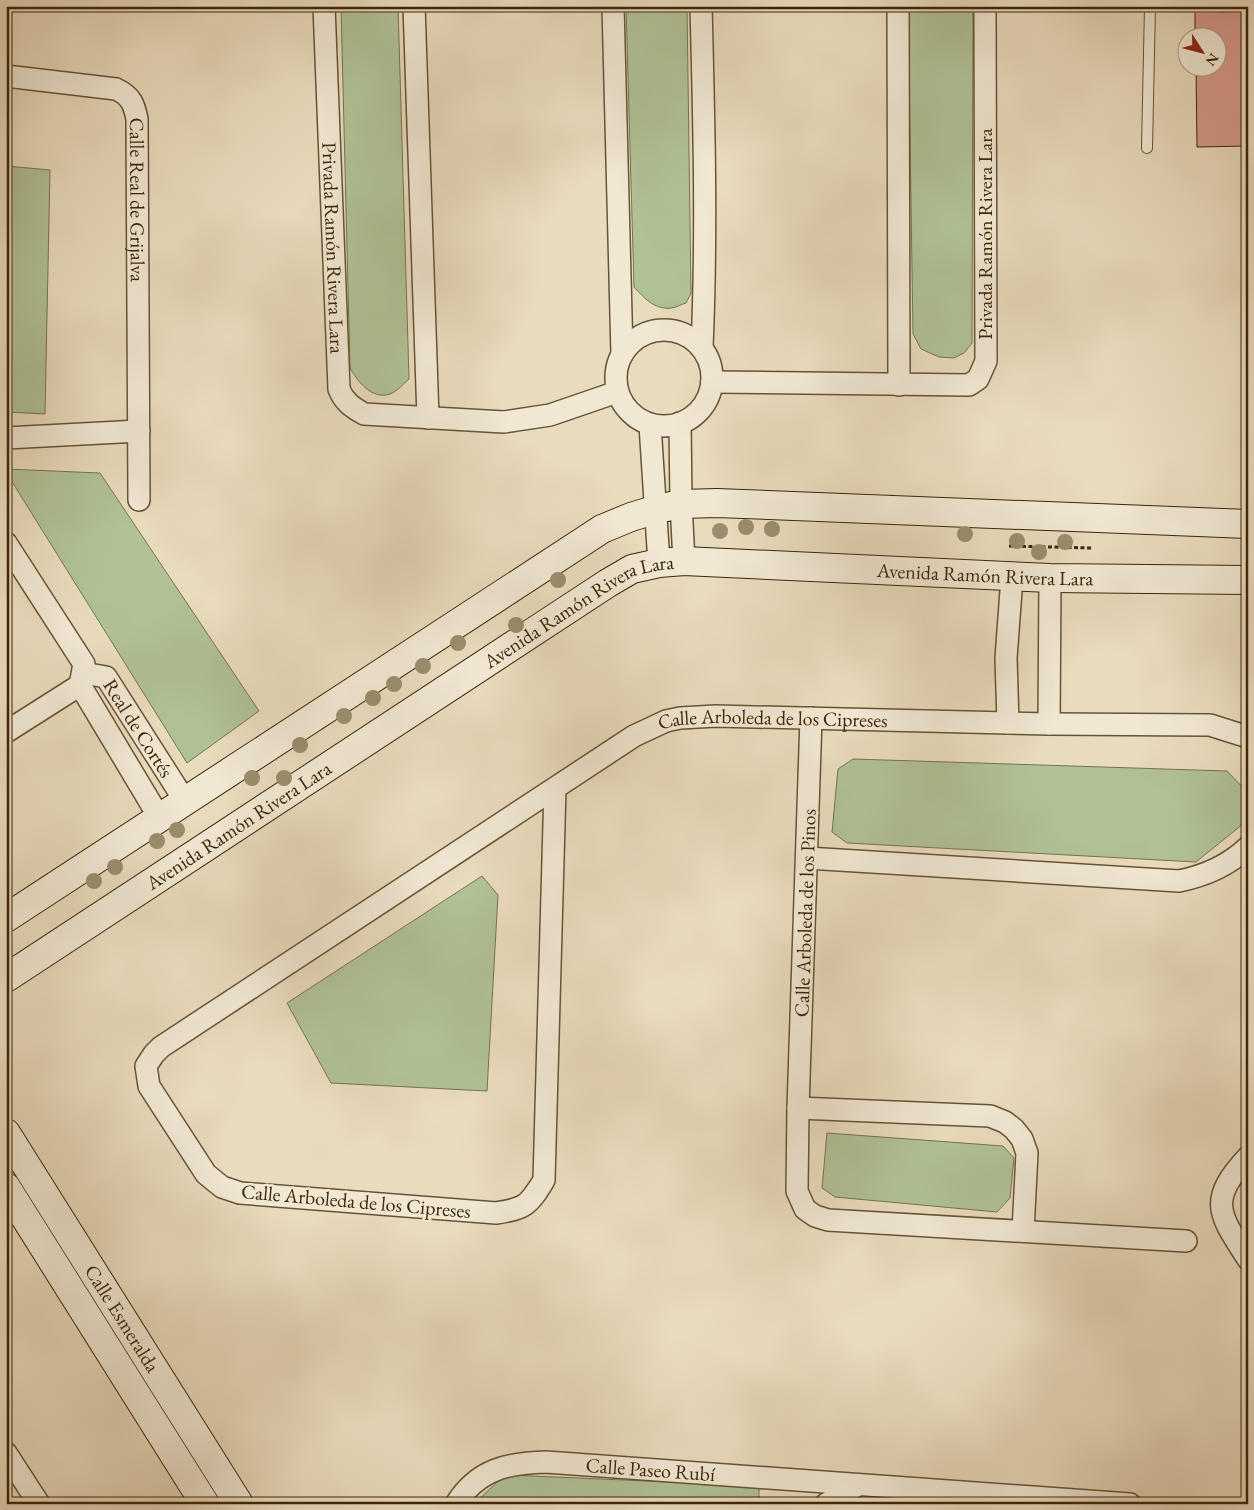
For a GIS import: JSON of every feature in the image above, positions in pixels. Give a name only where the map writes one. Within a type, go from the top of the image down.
[{"type":"street","name":"Privada Ramón Rivera Lara","points":[[324,6],[339,389],[343,399],[364,414],[504,422],[550,415],[617,392]]},
{"type":"street","points":[[414,6],[428,418]]},
{"type":"street","points":[[612,6],[622,354]]},
{"type":"street","points":[[701,6],[705,154],[702,348]]},
{"type":"street","points":[[898,6],[899,385]]},
{"type":"street","name":"Privada Ramón Rivera Lara","points":[[712,382],[969,385],[978,379],[986,361],[984,6]]},
{"type":"street","name":"Calle Real de Grijalva","points":[[6,76],[116,89],[125,93],[134,104],[137,120],[139,500]]},
{"type":"street","points":[[665,330],[678,331],[690,337],[702,348],[711,369],[712,382],[709,395],[702,407],[692,417],[680,423],[665,426],[650,425],[630,413],[617,392],[616,379],[617,366],[629,343],[652,331],[665,330]]},
{"type":"street","points":[[669,507],[680,423]]},
{"type":"street","points":[[650,425],[669,507],[672,562]]},
{"type":"street","points":[[6,438],[139,431]]},
{"type":"street","points":[[6,918],[602,529],[632,517],[669,507],[717,503],[1248,524]]},
{"type":"street","name":"Real de Cortés","points":[[6,543],[84,664],[81,679],[159,817]]},
{"type":"street","name":"Avenida Ramón Rivera Lara","points":[[6,978],[632,569],[672,562],[1012,577],[1248,580]]},
{"type":"street","points":[[1008,723],[1006,658],[1012,577]]},
{"type":"street","points":[[1049,724],[1050,578]]},
{"type":"street","name":"Real de Cortés","points":[[81,679],[106,677],[185,801]]},
{"type":"street","points":[[6,732],[81,679]]},
{"type":"street","name":"Calle Arboleda de los Cipreses","points":[[555,788],[544,1180],[533,1199],[516,1210],[496,1213],[240,1193],[222,1187],[206,1174],[149,1086],[146,1066],[154,1054],[170,1042],[555,788],[634,736],[666,721],[680,718],[716,716],[1049,724],[1210,725],[1248,738]]},
{"type":"street","name":"Calle Arboleda de los Pinos","points":[[812,718],[798,1108],[798,1191],[805,1208],[816,1216],[828,1220],[1186,1242]]},
{"type":"street","points":[[807,858],[1179,881],[1207,874],[1241,854],[1248,847]]},
{"type":"street","points":[[798,1108],[990,1116],[1005,1122],[1022,1139],[1027,1153],[1023,1231]]},
{"type":"street","name":"Calle Esmeralda","points":[[6,1133],[239,1504]]},
{"type":"street","points":[[1248,1157],[1239,1166],[1226,1186],[1220,1202],[1229,1230],[1248,1259]]},
{"type":"street","name":"Calle Esmeralda","points":[[6,1187],[205,1504]]},
{"type":"street","points":[[6,1453],[39,1504]]},
{"type":"street","name":"Calle Paseo Rubí","points":[[456,1504],[464,1491],[479,1478],[499,1468],[523,1462],[546,1462],[858,1485],[1029,1500],[1130,1504]]},
{"type":"street","points":[[826,1504],[858,1485]]},
{"type":"lane","points":[[1147,148],[1150,6]]},
{"type":"path","points":[[1002,546],[1102,548]]},
{"type":"green space","points":[[341,6],[398,6],[409,379],[395,391],[383,395],[372,392],[361,384],[350,368]]},
{"type":"green space","points":[[626,6],[687,6],[691,293],[686,303],[673,308],[655,305],[634,287]]},
{"type":"green space","points":[[908,6],[973,6],[972,343],[964,353],[954,358],[939,357],[921,349],[913,334]]},
{"type":"green space","points":[[6,166],[50,170],[45,414],[6,412]]},
{"type":"green space","points":[[6,469],[100,473],[259,711],[187,763],[6,472]]},
{"type":"green space","points":[[853,759],[1227,771],[1248,793],[1248,820],[1196,862],[847,843],[832,832],[838,769]]},
{"type":"green space","points":[[482,876],[498,895],[487,1091],[331,1083],[287,1003]]},
{"type":"green space","points":[[827,1133],[1003,1146],[1014,1158],[1010,1198],[997,1212],[835,1197],[822,1188]]},
{"type":"green space","points":[[510,1475],[759,1486],[759,1504],[474,1504],[497,1482]]},
{"type":"building","points":[[1195,6],[1218,6],[1219,12],[1247,11],[1248,146],[1197,147],[1196,78],[1226,78],[1226,28],[1195,28]]}]
